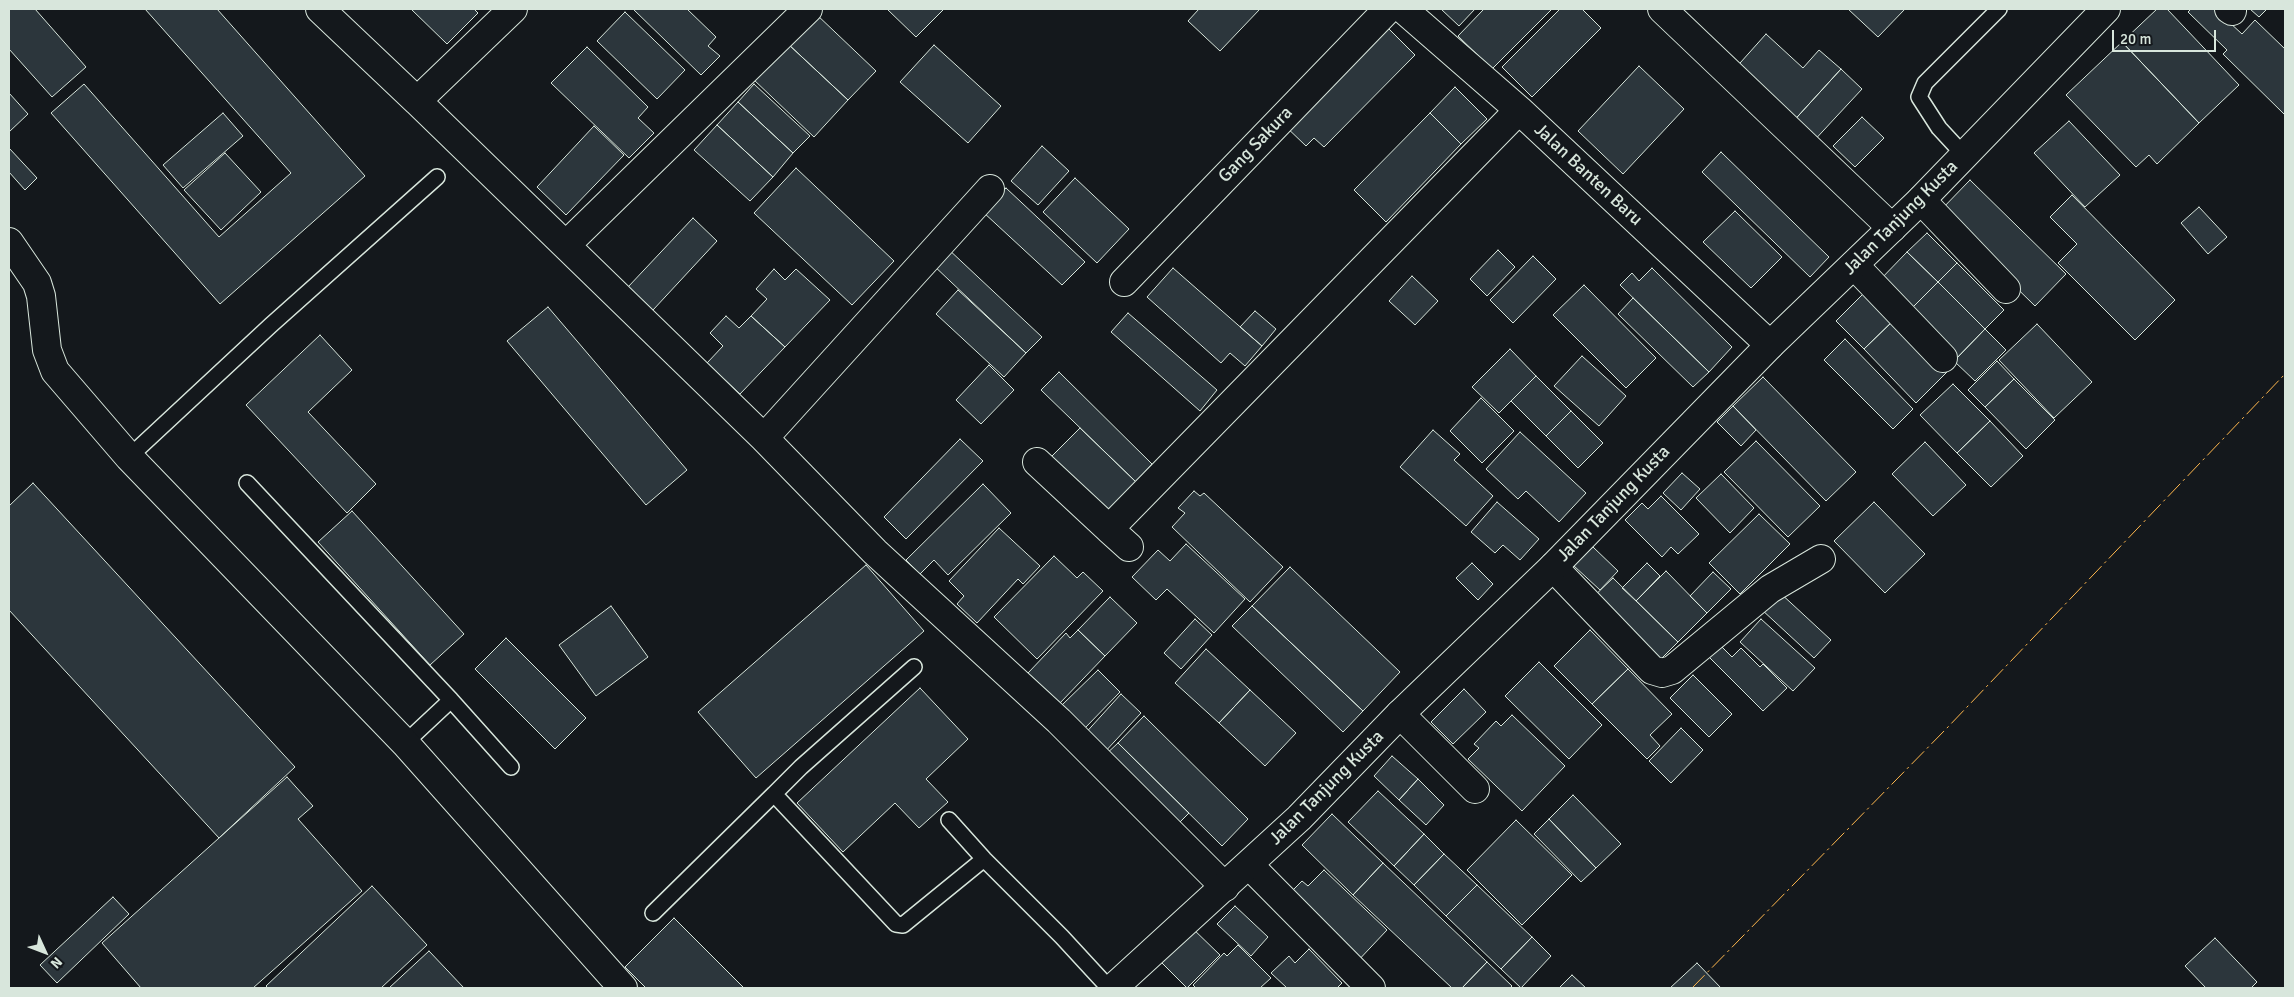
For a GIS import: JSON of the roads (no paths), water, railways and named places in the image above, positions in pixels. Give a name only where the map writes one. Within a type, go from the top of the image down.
[{"type":"street","points":[[320,9],[764,438],[875,552],[1059,721],[1225,887]]},
{"type":"street","points":[[417,101],[513,9]]},
{"type":"street","points":[[566,245],[808,9]]},
{"type":"street","name":"Gang Sakura","points":[[1124,282],[1388,9]]},
{"type":"street","name":"Jalan Banten Baru","points":[[1403,9],[1519,110],[1770,345]]},
{"type":"street","points":[[1662,9],[1892,228]]},
{"type":"street","name":"Jalan Tanjung Kusta","points":[[1111,988],[1225,887],[1299,818],[1400,714],[1553,567],[1770,345],[1921,200],[2106,9]]},
{"type":"street","points":[[1109,529],[1519,110]]},
{"type":"street","points":[[764,438],[990,189]]},
{"type":"street","points":[[1921,200],[2006,289]]},
{"type":"street","points":[[9,242],[37,283],[41,296],[46,350],[54,370],[129,457],[405,743],[622,988]]},
{"type":"street","points":[[1854,265],[1943,358]]},
{"type":"street","points":[[1037,462],[1129,547]]},
{"type":"street","points":[[1553,567],[1652,670],[1662,673],[1672,670],[1770,589],[1821,560]]},
{"type":"street","points":[[1400,714],[1475,790]]},
{"type":"street","points":[[1249,865],[1371,988]]},
{"type":"lane","points":[[1964,155],[1939,128],[1919,97],[1925,83],[1999,9]]},
{"type":"lane","points":[[129,457],[271,325],[437,176]]},
{"type":"lane","points":[[247,483],[451,700],[511,767]]},
{"type":"lane","points":[[653,913],[774,794],[914,667]]},
{"type":"lane","points":[[405,743],[451,700]]},
{"type":"lane","points":[[774,794],[896,924],[903,925],[984,859]]},
{"type":"lane","points":[[949,820],[984,859],[1111,988]]}]
